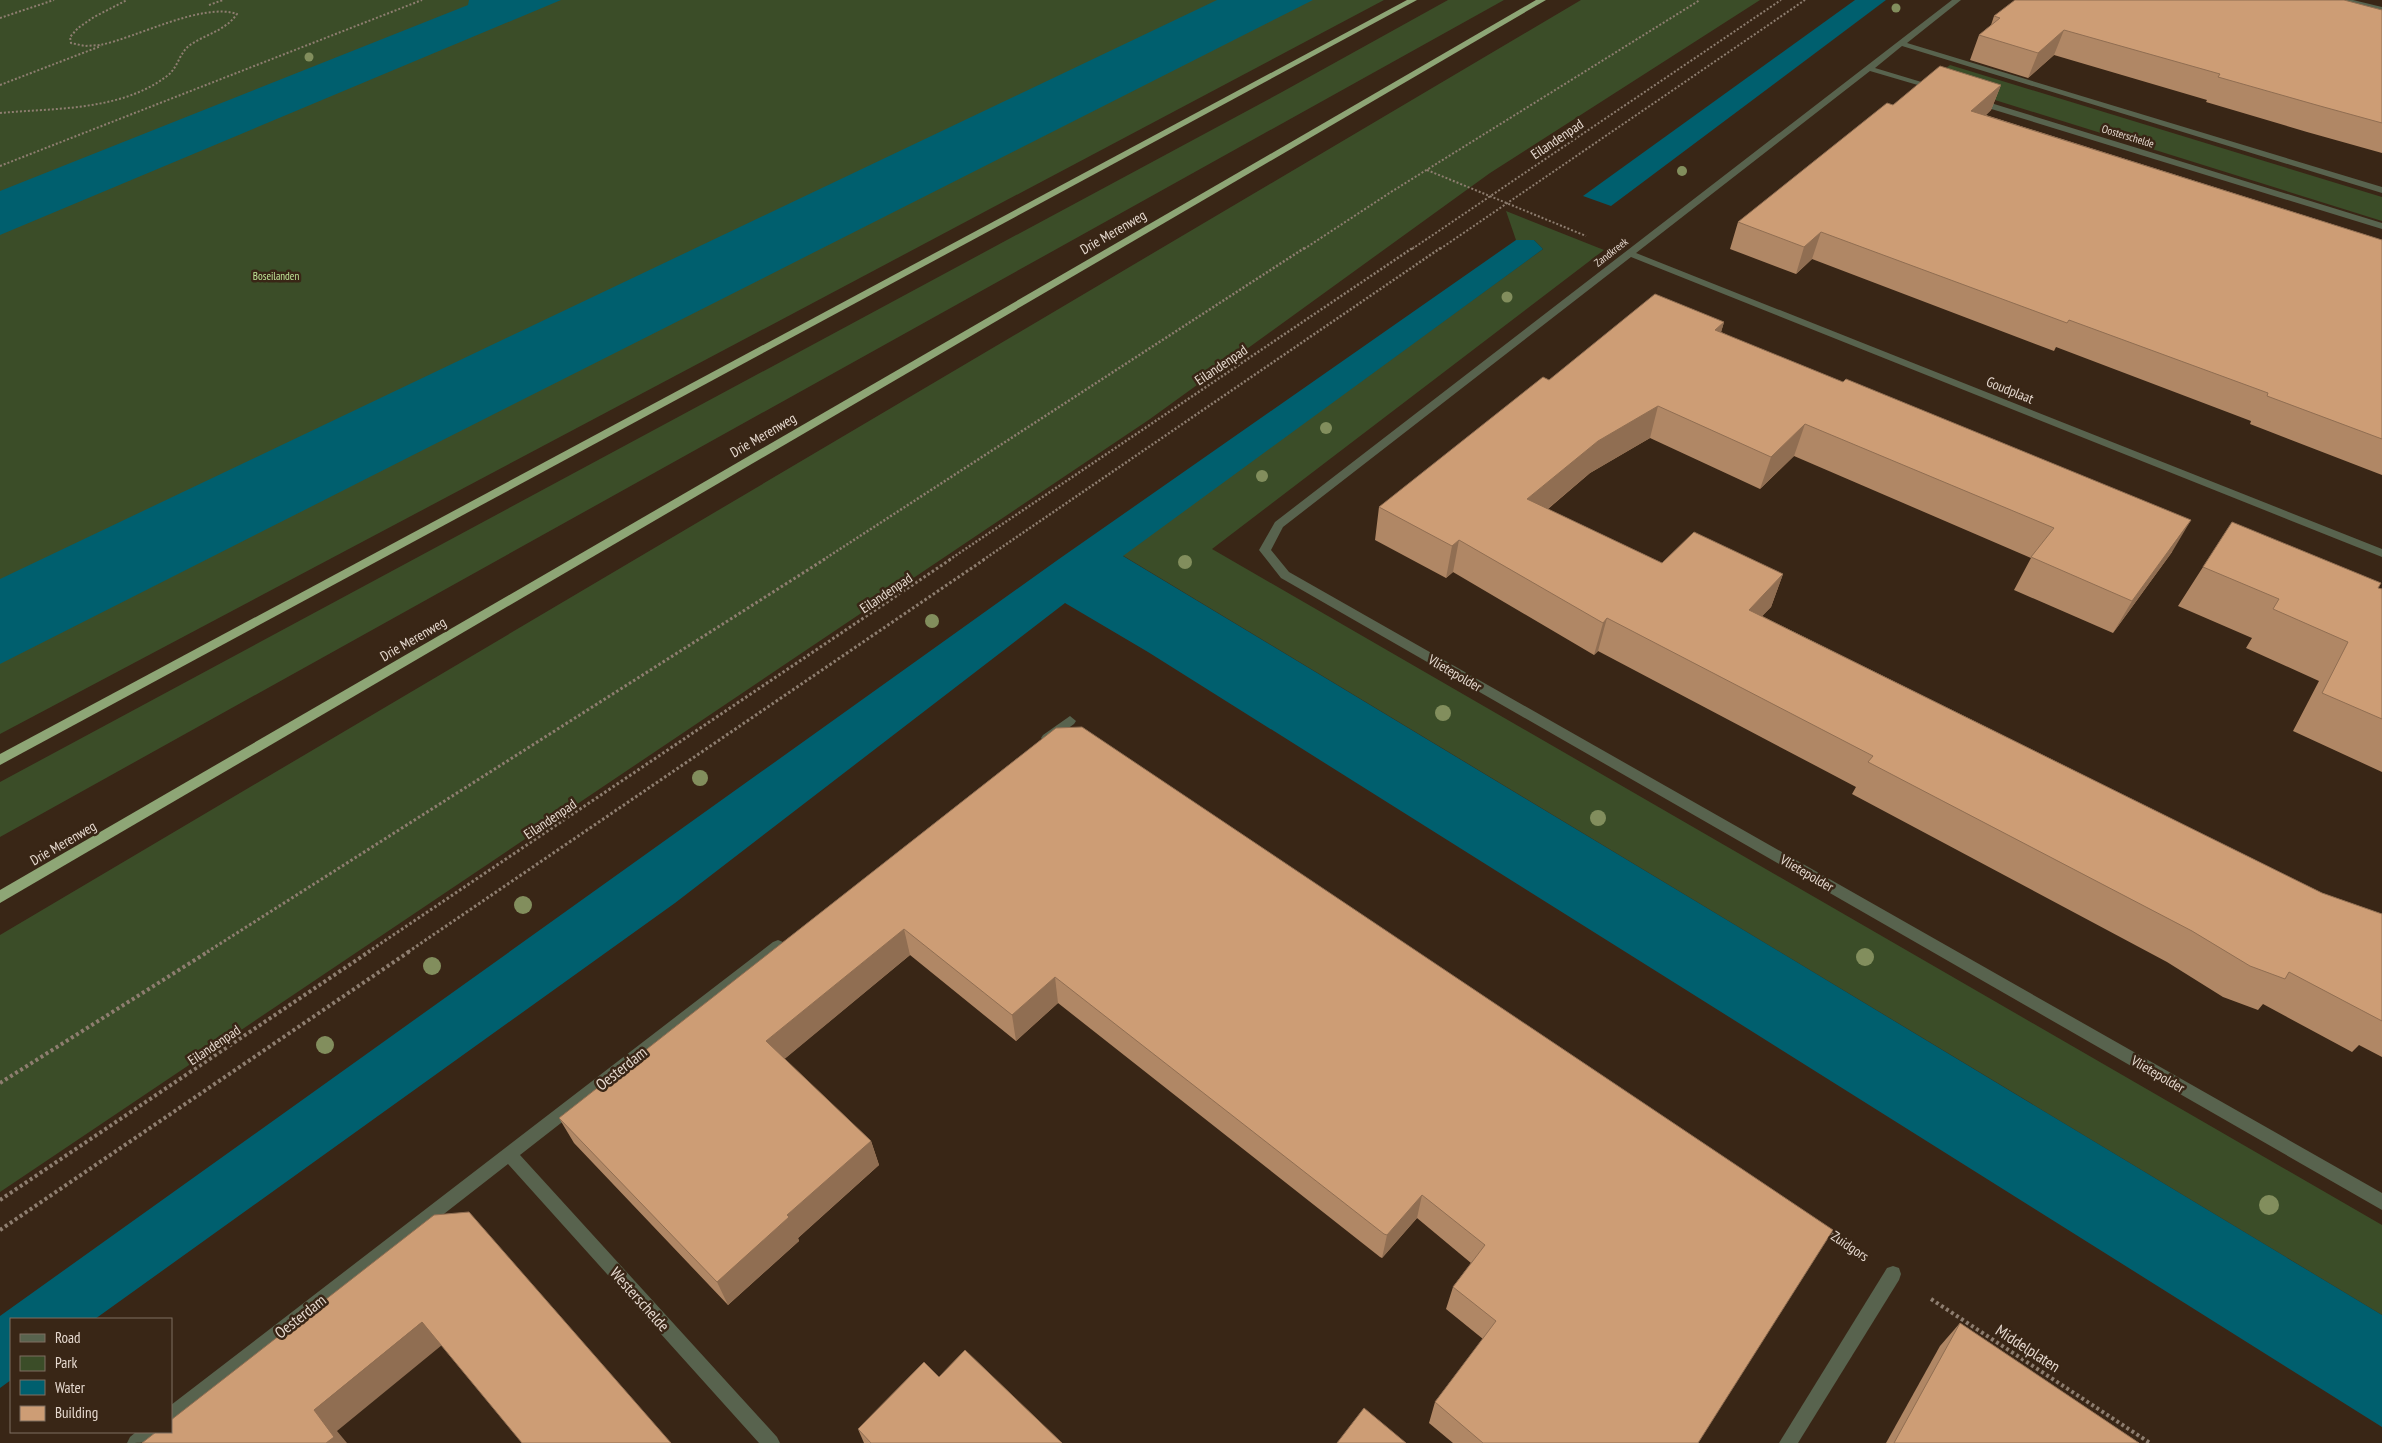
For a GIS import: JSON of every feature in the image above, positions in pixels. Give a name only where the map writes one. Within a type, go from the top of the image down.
[{"type":"highway","points":[[0,760],[1414,0]]},
{"type":"highway","name":"Drie Merenweg","points":[[0,897],[1542,0]]},
{"type":"street","name":"Zandkreek","points":[[1279,524],[1868,68],[1903,44],[1957,0]]},
{"type":"street","points":[[2344,0],[2382,9]]},
{"type":"street","name":"Oosterschelde","points":[[1903,44],[2382,190]]},
{"type":"street","points":[[1868,68],[1944,92]]},
{"type":"street","name":"Oosterschelde","points":[[1973,100],[2382,226]]},
{"type":"street","name":"Goudplaat","points":[[1628,253],[2382,553]]},
{"type":"street","name":"Vlietepolder","points":[[1279,524],[1265,550],[1285,575],[2382,1202]]},
{"type":"street","points":[[1039,745],[1070,721]]},
{"type":"street","name":"Oesterdam","points":[[172,1415],[794,934]]},
{"type":"street","name":"Westerschelde","points":[[509,1154],[771,1443]]},
{"type":"street","points":[[1788,1443],[1893,1274]]},
{"type":"street","points":[[136,1443],[149,1433]]},
{"type":"path","points":[[0,18],[54,0]]},
{"type":"path","points":[[109,43],[78,45],[71,43],[70,37],[78,28],[94,17],[127,0]]},
{"type":"path","points":[[216,6],[204,6],[223,0]]},
{"type":"path","points":[[0,166],[422,0]]},
{"type":"path","points":[[0,1083],[945,484],[1427,170],[1700,0]]},
{"type":"path","name":"Eilandenpad","points":[[0,1200],[1781,0]]},
{"type":"path","points":[[0,1230],[1805,0]]},
{"type":"path","points":[[0,113],[98,104],[151,87],[167,76],[179,64],[185,49],[218,31],[236,17],[236,10],[233,8]]},
{"type":"path","points":[[0,85],[161,21]]},
{"type":"path","points":[[1427,170],[1628,253]]},
{"type":"path","name":"Zuidgors","points":[[1820,1225],[1893,1274]]},
{"type":"path","name":"Middelplaten","points":[[1893,1274],[2150,1443]]},
{"type":"green space","name":"Boseilanden","points":[[0,0],[1384,0],[0,734]]},
{"type":"green space","points":[[1448,0],[1504,0],[0,837],[0,782],[1282,92]]},
{"type":"green space","points":[[1581,0],[1760,0],[1490,173],[1150,419],[0,1192],[0,935]]},
{"type":"green space","points":[[1950,65],[2382,197],[2382,221],[1931,80]]},
{"type":"green space","points":[[1506,211],[1604,250],[1212,549],[2382,1225],[2382,1315],[1122,555],[1543,249],[1534,240],[1516,240]]},
{"type":"water","points":[[469,0],[561,0],[0,235],[0,191],[468,5]]},
{"type":"water","points":[[1217,0],[1313,0],[0,664],[0,579]]},
{"type":"water","points":[[1855,0],[1886,0],[1611,206],[1583,196]]},
{"type":"water","points":[[1516,240],[1534,240],[1543,249],[1123,556],[2382,1315],[2382,1427],[1148,652],[1065,603],[675,903],[96,1318],[10,1318],[10,1381],[0,1388],[0,1316],[1059,559]]},
{"type":"building","points":[[2015,0],[2344,0],[2382,10],[2382,123],[2218,77],[2220,74],[2064,30],[2038,53],[1979,35],[2000,18],[1994,16]]},
{"type":"building","points":[[1940,66],[2001,85],[1971,111],[2382,240],[2382,439],[2267,396],[2268,393],[2069,320],[2067,323],[1821,232],[1804,247],[1738,222],[1887,103],[1893,105]]},
{"type":"building","points":[[1655,294],[1724,322],[1715,330],[1843,382],[1846,379],[2191,520],[2132,601],[2031,557],[2054,528],[1805,424],[1771,457],[1658,406],[1598,441],[1527,499],[1662,563],[1694,532],[1783,574],[1749,610],[2322,893],[2382,914],[2382,1021],[2289,972],[2285,979],[2250,966],[2192,931],[1868,762],[1873,756],[1607,618],[1603,623],[1459,540],[1452,546],[1379,507],[1543,377],[1549,380]]},
{"type":"building","points":[[2232,522],[2381,583],[2378,588],[2382,589],[2382,719],[2322,693],[2348,642],[2273,609],[2279,599],[2203,567]]},
{"type":"building","points":[[1082,727],[1833,1230],[1698,1443],[1483,1443],[1435,1402],[1496,1321],[1453,1287],[1485,1245],[1422,1195],[1387,1235],[1384,1234],[1055,977],[1012,1015],[904,929],[766,1041],[871,1141],[787,1215],[789,1217],[717,1282],[559,1118],[1056,728]]},
{"type":"building","points":[[469,1212],[671,1443],[522,1443],[422,1322],[314,1410],[334,1437],[326,1443],[142,1443],[155,1433],[172,1433],[172,1419],[434,1215]]},
{"type":"building","points":[[1960,1323],[2139,1443],[1894,1443]]},
{"type":"building","points":[[965,1350],[1062,1443],[871,1443],[858,1429],[924,1362],[939,1377]]},
{"type":"building","points":[[1364,1408],[1406,1443],[1337,1443]]}]
